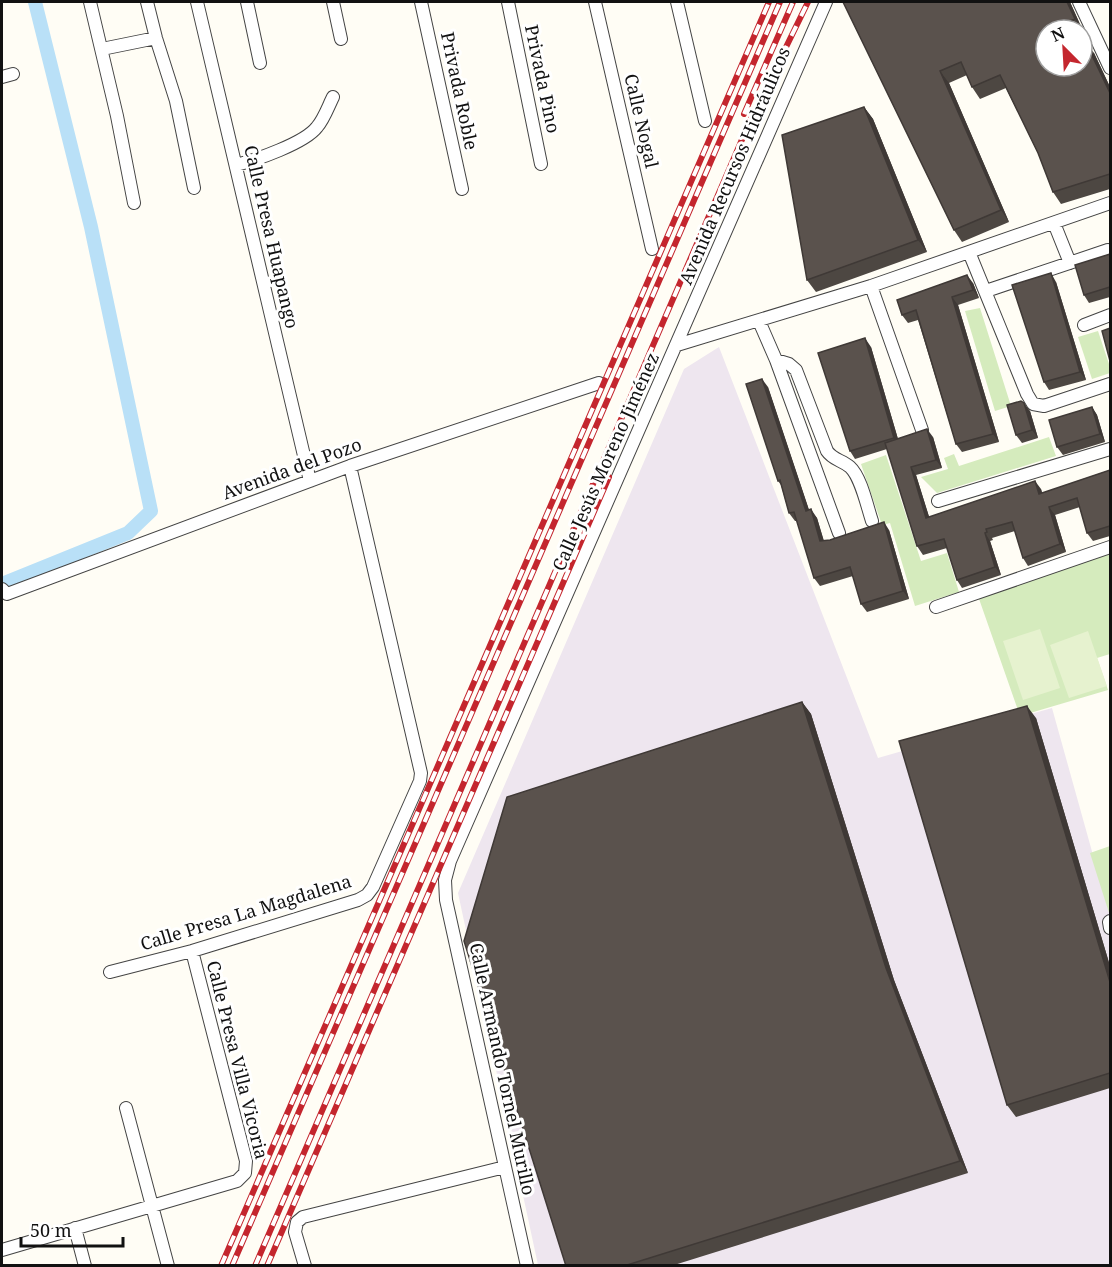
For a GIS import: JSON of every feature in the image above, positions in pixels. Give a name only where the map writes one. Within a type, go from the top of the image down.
[{"type":"street","points":[[90,2],[117,116],[134,204]]},
{"type":"street","points":[[147,2],[176,101],[194,188]]},
{"type":"street","name":"Calle Presa Huapango","points":[[197,2],[310,480]]},
{"type":"street","points":[[247,2],[260,63]]},
{"type":"street","points":[[333,2],[341,39]]},
{"type":"street","name":"Privada Roble","points":[[421,2],[462,189]]},
{"type":"street","name":"Privada Pino","points":[[508,2],[541,164]]},
{"type":"street","name":"Calle Nogal","points":[[596,2],[652,249]]},
{"type":"street","points":[[677,2],[705,121]]},
{"type":"street","name":"Avenida Recursos Hidráulicos","points":[[677,345],[826,2]]},
{"type":"street","points":[[1079,2],[1110,68]]},
{"type":"street","points":[[102,49],[156,38]]},
{"type":"street","points":[[236,165],[251,161],[304,138],[317,127],[333,97]]},
{"type":"street","name":"Calle Jesús Moreno Jiménez","points":[[445,880],[450,861],[677,345],[871,286],[1110,203]]},
{"type":"street","points":[[1054,223],[1070,263]]},
{"type":"street","points":[[986,291],[1107,250]]},
{"type":"street","points":[[969,252],[1027,394],[1034,404],[1044,406],[1110,384]]},
{"type":"street","points":[[871,286],[922,430]]},
{"type":"street","points":[[1084,325],[1110,315]]},
{"type":"street","points":[[759,321],[776,360],[839,533]]},
{"type":"street","points":[[776,360],[789,364],[796,370],[827,451],[832,458],[848,465],[856,473],[872,521]]},
{"type":"street","name":"Avenida del Pozo","points":[[2,590],[7,594],[310,480],[599,383]]},
{"type":"street","points":[[938,501],[1110,449]]},
{"type":"street","name":"Calle Presa La Magdalena","points":[[110,972],[192,951],[358,900],[367,895],[373,887],[420,781],[421,773],[350,466]]},
{"type":"street","points":[[936,607],[1110,547]]},
{"type":"street","name":"Calle Armando Tornel Murillo","points":[[445,880],[446,900],[527,1266]]},
{"type":"street","name":"Calle Presa Villa Vicoria","points":[[2,1250],[237,1181],[245,1173],[246,1161],[192,951]]},
{"type":"street","points":[[126,1108],[168,1266]]},
{"type":"street","points":[[305,1266],[295,1232],[297,1222],[303,1217],[505,1167]]},
{"type":"street","points":[[75,1228],[85,1266]]},
{"type":"shaded area","points":[[719,347],[878,758],[1052,708],[1110,916],[1110,1265],[538,1265],[458,893],[684,369]]},
{"type":"green space","points":[[980,308],[1011,406],[995,411],[965,311]]},
{"type":"green space","points":[[1098,331],[1110,373],[1092,379],[1078,337]]},
{"type":"green space","points":[[1049,437],[1056,456],[937,493],[921,477],[948,469],[944,458],[954,454],[959,466]]},
{"type":"green space","points":[[886,455],[921,561],[947,553],[959,592],[915,606],[890,523],[882,525],[861,464]]},
{"type":"green space","points":[[1110,553],[1110,654],[1097,658],[1108,690],[1020,716],[978,596]]},
{"type":"green space","points":[[1040,629],[1060,688],[1023,700],[1003,641]]},
{"type":"green space","points":[[1088,631],[1107,686],[1069,698],[1050,645]]},
{"type":"green space","points":[[1110,846],[1110,916],[1090,853]]},
{"type":"building","points":[[843,2],[1067,2],[1075,18],[1034,18],[1034,78],[1094,78],[1094,60],[1110,93],[1110,174],[1053,192],[1038,153],[1000,75],[972,87],[961,62],[940,71],[1001,210],[954,230]]},
{"type":"building","points":[[864,107],[918,240],[807,280],[782,135]]},
{"type":"building","points":[[1110,254],[1110,287],[1084,295],[1075,265]]},
{"type":"building","points":[[1051,273],[1080,372],[1044,382],[1012,285]]},
{"type":"building","points":[[967,275],[973,290],[952,297],[993,434],[956,444],[916,310],[902,315],[897,300]]},
{"type":"building","points":[[1110,328],[1110,361],[1102,331]]},
{"type":"building","points":[[865,338],[894,438],[850,451],[818,353]]},
{"type":"building","points":[[762,379],[806,511],[811,509],[820,541],[830,540],[884,522],[903,591],[861,604],[850,567],[814,578],[794,512],[789,513],[780,480],[778,481],[746,384]]},
{"type":"building","points":[[1021,401],[1024,403],[1032,430],[1016,435],[1007,405]]},
{"type":"building","points":[[1092,407],[1100,434],[1057,447],[1049,420]]},
{"type":"building","points":[[927,429],[936,460],[911,467],[926,518],[1035,481],[1039,494],[1110,470],[1110,526],[1087,533],[1077,498],[1049,507],[1060,544],[1023,558],[1012,522],[986,529],[985,533],[995,567],[957,580],[944,539],[917,546],[885,443]]},
{"type":"building","points":[[802,702],[886,968],[960,1161],[624,1266],[566,1266],[464,941],[507,797]]},
{"type":"building","points":[[1027,706],[1110,982],[1110,1073],[1007,1105],[899,741]]},
{"type":"waterway","points":[[2,584],[128,533],[151,511],[91,227],[35,2]]},
{"type":"railway","points":[[221,1266],[769,2]]},
{"type":"railway","points":[[232,1266],[780,2]]},
{"type":"railway","points":[[744,114],[793,2]]},
{"type":"railway","points":[[255,1266],[750,121],[808,2]]},
{"type":"railway","points":[[267,1266],[609,477]]}]
